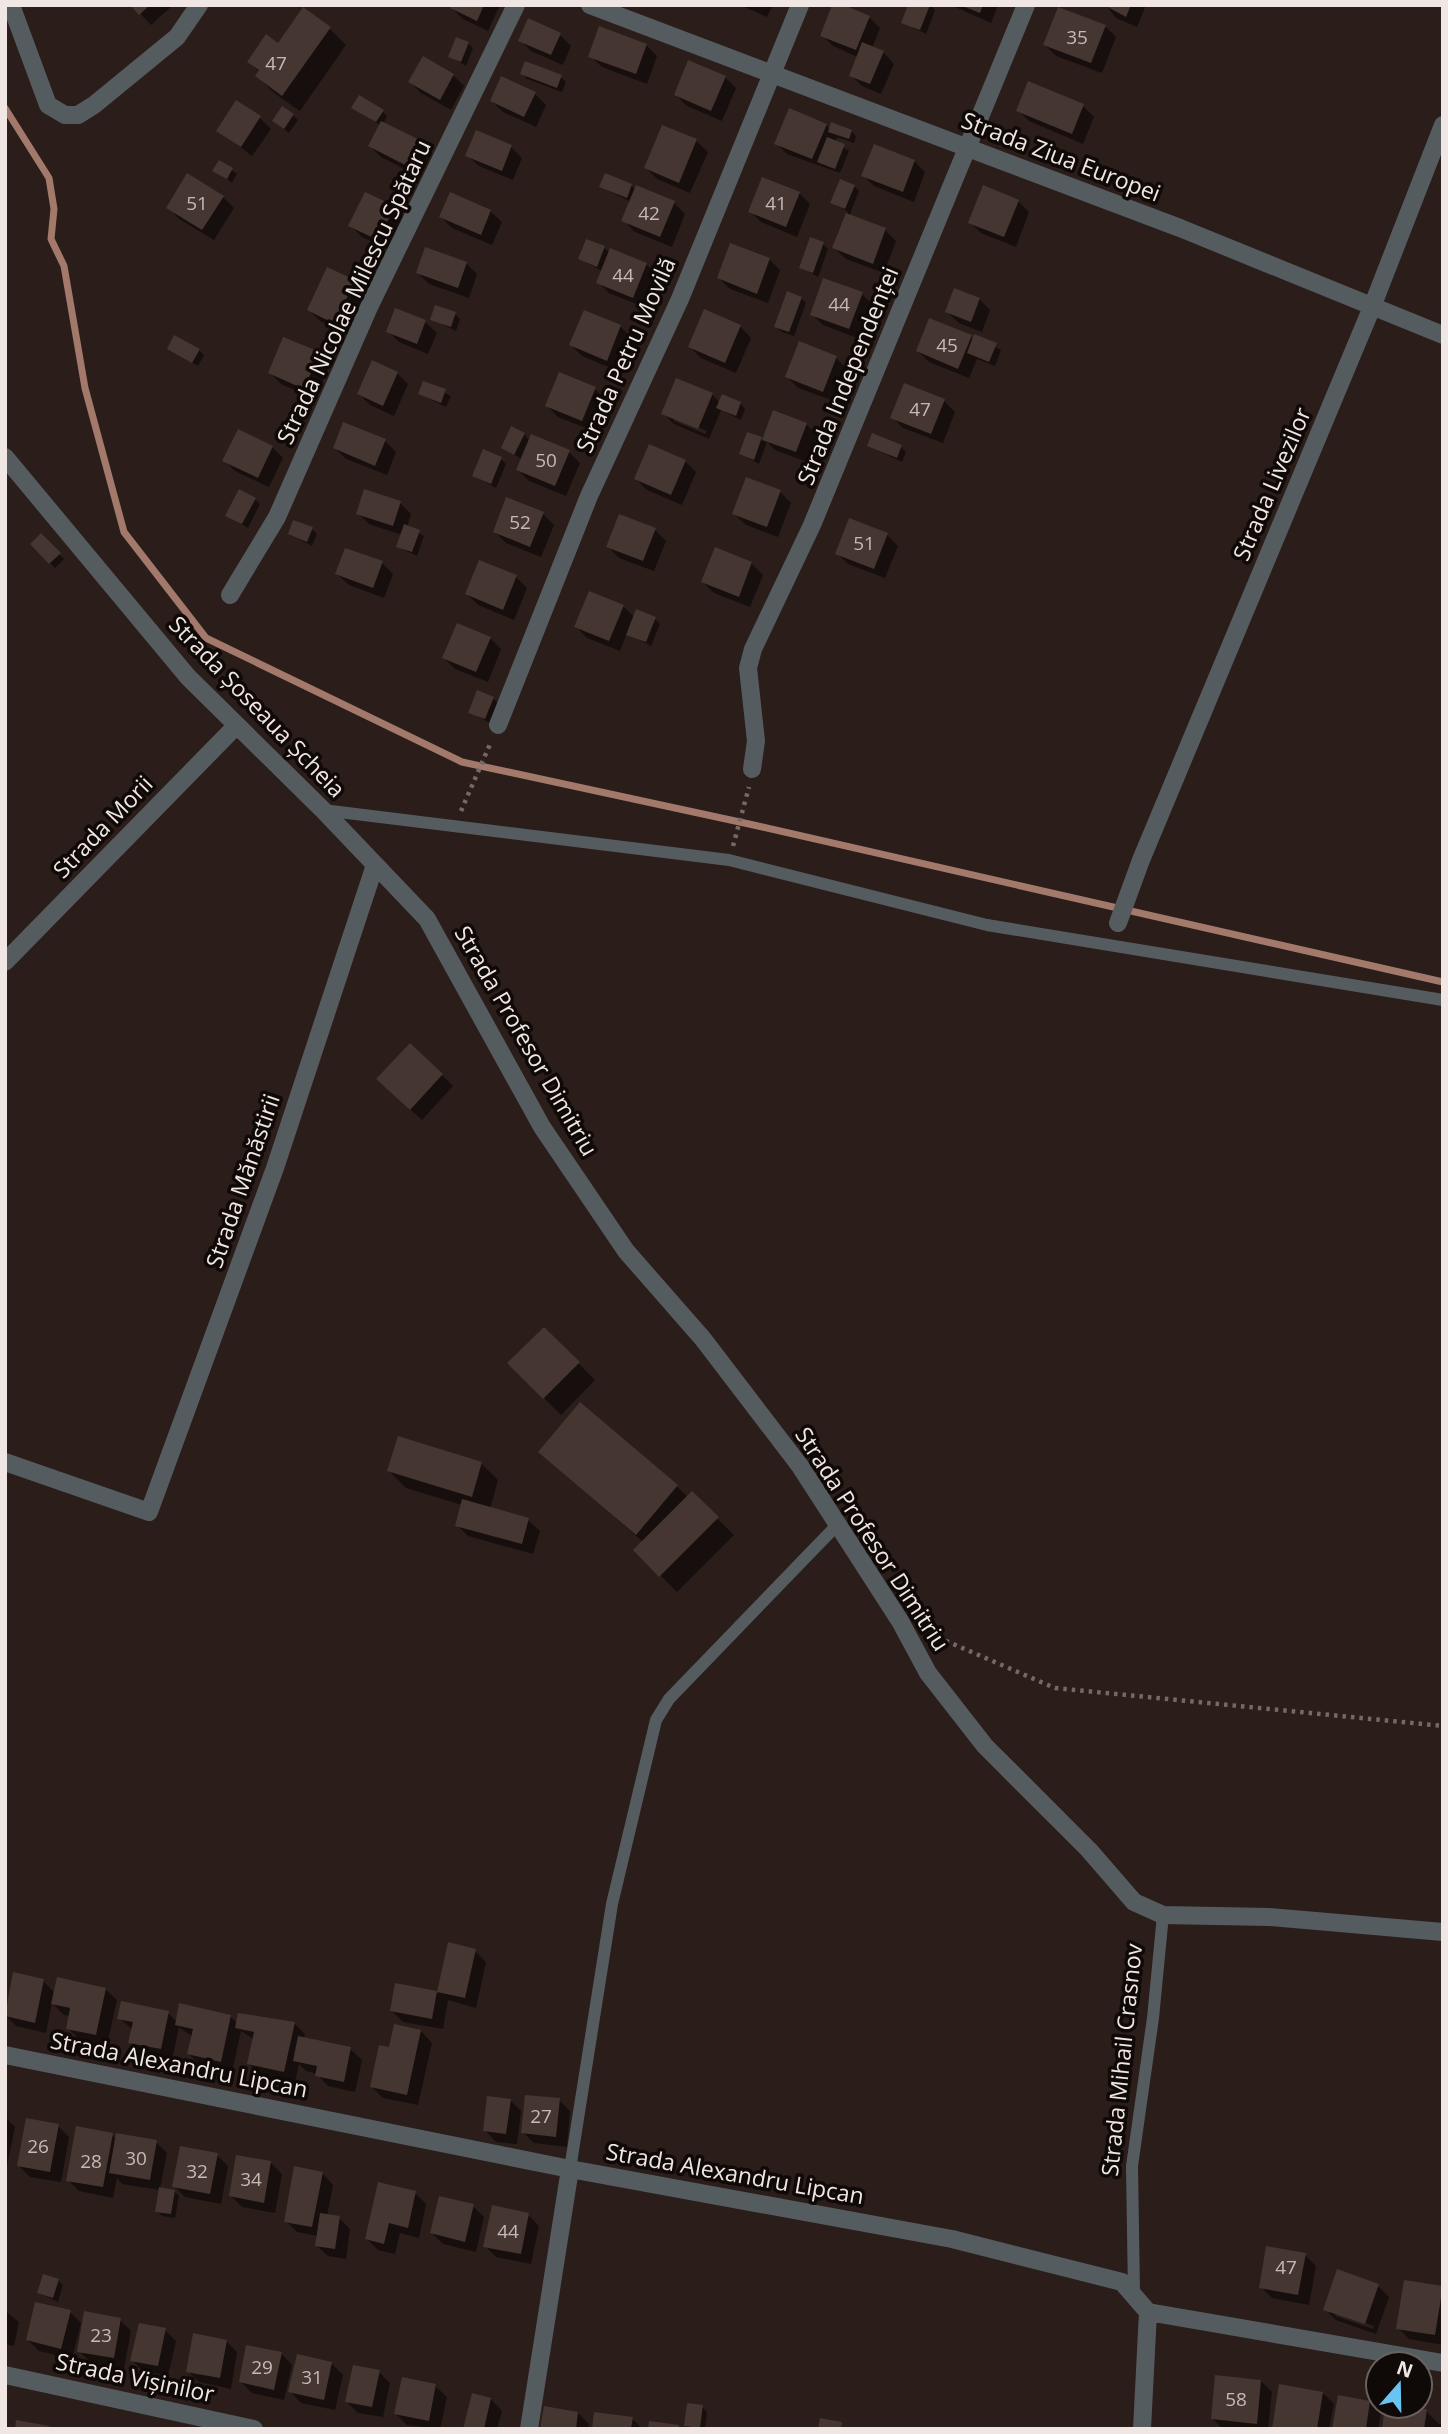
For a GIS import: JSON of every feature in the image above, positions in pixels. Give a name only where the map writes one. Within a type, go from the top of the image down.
[{"type":"street","points":[[11,5],[48,104],[65,115],[78,115],[177,37],[199,5]]},
{"type":"street","name":"Strada Nicolae Milescu Spătaru","points":[[230,596],[282,505],[370,305],[516,5]]},
{"type":"street","name":"Strada Ziua Europei","points":[[590,5],[1180,228],[1443,335]]},
{"type":"street","name":"Strada Petru Movilă","points":[[498,725],[589,496],[680,299],[800,5]]},
{"type":"street","name":"Strada Independenței","points":[[752,769],[756,741],[748,668],[753,649],[813,525],[1026,5]]},
{"type":"street","name":"Strada Livezilor","points":[[1118,923],[1141,860],[1372,307],[1443,125]]},
{"type":"street","name":"Strada Șoseaua Șcheia","points":[[5,457],[188,677],[235,727],[323,810],[428,919]]},
{"type":"street","name":"Strada Morii","points":[[5,962],[235,727]]},
{"type":"street","name":"Strada Mănăstirii","points":[[5,1462],[149,1512],[275,1168],[375,865]]},
{"type":"street","name":"Strada Profesor Dimitriu","points":[[428,919],[542,1127],[626,1251],[711,1349],[800,1465],[900,1621],[928,1673],[985,1746],[1089,1850],[1135,1902],[1163,1915],[1269,1917],[1443,1932]]},
{"type":"street","name":"Strada Alexandru Lipcan","points":[[5,2056],[570,2169],[952,2239],[1122,2282],[1148,2312]]},
{"type":"street","points":[[529,2429],[570,2169]]},
{"type":"street","points":[[1142,2429],[1148,2312],[1443,2363]]},
{"type":"street","name":"Strada Vișinilor","points":[[5,2375],[254,2429]]},
{"type":"lane","points":[[323,810],[729,860],[987,925],[1111,943],[1443,1000]]},
{"type":"lane","points":[[1111,943],[1118,923]]},
{"type":"lane","points":[[570,2169],[612,1904],[656,1720],[669,1699],[838,1524]]},
{"type":"lane","name":"Strada Mihail Crasnov","points":[[1134,2294],[1132,2166],[1153,2018],[1163,1915]]},
{"type":"path","points":[[455,826],[487,751]]},
{"type":"path","points":[[736,837],[745,806]]},
{"type":"path","points":[[900,1621],[1055,1688],[1443,1726]]},
{"type":"building","points":[[130,5],[150,5],[139,15]]},
{"type":"building","points":[[451,5],[484,5],[477,21],[450,8]]},
{"type":"building","points":[[832,5],[844,5],[870,16],[856,50],[820,36]]},
{"type":"building","points":[[908,5],[930,5],[920,30],[901,23]]},
{"type":"building","points":[[960,5],[983,5],[980,13]]},
{"type":"building","points":[[1104,5],[1131,5],[1126,17]]},
{"type":"building","points":[[303,7],[331,27],[282,96],[255,76],[259,70],[247,62],[266,34],[278,43]]},
{"type":"building","points":[[1058,7],[1106,25],[1091,63],[1043,45]]},
{"type":"building","points":[[528,18],[561,33],[551,55],[518,41]]},
{"type":"building","points":[[599,26],[647,44],[636,74],[588,57]]},
{"type":"building","points":[[456,37],[469,42],[461,62],[448,57]]},
{"type":"building","points":[[862,42],[884,51],[870,84],[849,76]]},
{"type":"building","points":[[423,56],[454,74],[440,100],[408,82]]},
{"type":"building","points":[[688,60],[726,76],[711,111],[674,95]]},
{"type":"building","points":[[525,61],[562,75],[557,88],[520,74]]},
{"type":"building","points":[[501,76],[536,92],[524,117],[490,101]]},
{"type":"building","points":[[1028,81],[1084,104],[1072,134],[1016,111]]},
{"type":"building","points":[[359,95],[384,110],[376,122],[351,108]]},
{"type":"building","points":[[236,100],[261,116],[241,147],[216,131]]},
{"type":"building","points":[[282,106],[294,114],[284,129],[272,121]]},
{"type":"building","points":[[789,108],[827,124],[812,159],[774,144]]},
{"type":"building","points":[[381,121],[422,141],[409,167],[368,146]]},
{"type":"building","points":[[831,122],[852,130],[849,139],[828,132]]},
{"type":"building","points":[[662,125],[697,139],[679,183],[644,168]]},
{"type":"building","points":[[476,130],[512,145],[502,171],[465,156]]},
{"type":"building","points":[[827,137],[845,144],[835,169],[817,162]]},
{"type":"building","points":[[874,144],[915,160],[903,192],[861,176]]},
{"type":"building","points":[[219,160],[233,168],[227,179],[212,171]]},
{"type":"building","points":[[187,173],[224,196],[202,230],[166,208]]},
{"type":"building","points":[[605,173],[632,184],[627,198],[599,187]]},
{"type":"building","points":[[762,177],[800,192],[786,227],[748,212]]},
{"type":"building","points":[[840,179],[855,185],[845,209],[830,203]]},
{"type":"building","points":[[636,185],[675,201],[660,237],[621,221]]},
{"type":"building","points":[[983,185],[1019,200],[1004,237],[968,223]]},
{"type":"building","points":[[365,192],[395,206],[378,240],[348,226]]},
{"type":"building","points":[[450,192],[491,210],[481,235],[439,217]]},
{"type":"building","points":[[846,213],[886,228],[873,264],[832,248]]},
{"type":"building","points":[[810,237],[824,242],[813,273],[799,268]]},
{"type":"building","points":[[586,239],[605,246],[597,267],[578,259]]},
{"type":"building","points":[[730,243],[770,258],[757,294],[717,278]]},
{"type":"building","points":[[425,247],[467,262],[458,288],[416,273]]},
{"type":"building","points":[[610,248],[647,263],[633,298],[596,283]]},
{"type":"building","points":[[327,267],[355,280],[335,324],[307,310]]},
{"type":"building","points":[[823,278],[863,292],[849,329],[810,315]]},
{"type":"building","points":[[954,288],[980,298],[971,322],[945,312]]},
{"type":"building","points":[[787,291],[802,297],[789,332],[774,327]]},
{"type":"building","points":[[435,305],[456,312],[451,327],[430,320]]},
{"type":"building","points":[[395,308],[426,320],[417,344],[386,332]]},
{"type":"building","points":[[704,309],[741,325],[725,363],[688,347]]},
{"type":"building","points":[[584,310],[621,325],[607,361],[569,345]]},
{"type":"building","points":[[929,318],[972,335],[958,369],[916,351]]},
{"type":"building","points":[[974,334],[997,343],[989,362],[967,353]]},
{"type":"building","points":[[174,335],[200,349],[192,363],[167,349]]},
{"type":"building","points":[[283,337],[320,352],[304,389],[268,373]]},
{"type":"building","points":[[799,341],[837,356],[823,392],[785,377]]},
{"type":"building","points":[[372,360],[398,372],[383,406],[357,394]]},
{"type":"building","points":[[559,372],[596,387],[582,421],[545,406]]},
{"type":"building","points":[[676,378],[713,393],[698,429],[661,414]]},
{"type":"building","points":[[423,381],[446,389],[441,403],[418,394]]},
{"type":"building","points":[[904,383],[945,399],[931,434],[890,418]]},
{"type":"building","points":[[722,394],[741,402],[736,416],[716,408]]},
{"type":"building","points":[[773,410],[807,423],[796,452],[762,440]]},
{"type":"building","points":[[343,422],[386,439],[375,466],[333,448]]},
{"type":"building","points":[[511,426],[525,433],[514,455],[501,448]]},
{"type":"building","points":[[238,429],[273,446],[258,478],[222,461]]},
{"type":"building","points":[[747,432],[762,437],[754,460],[739,454]]},
{"type":"building","points":[[872,433],[902,445],[897,458],[867,446]]},
{"type":"building","points":[[531,434],[570,450],[555,486],[516,470]]},
{"type":"building","points":[[649,444],[686,460],[671,495],[634,479]]},
{"type":"building","points":[[483,449],[502,457],[491,484],[472,476]]},
{"type":"building","points":[[746,477],[781,490],[767,527],[732,514]]},
{"type":"building","points":[[239,489],[256,498],[242,524],[225,516]]},
{"type":"building","points":[[364,489],[401,501],[393,526],[356,514]]},
{"type":"building","points":[[506,497],[544,512],[530,547],[493,532]]},
{"type":"building","points":[[619,514],[656,528],[643,561],[606,547]]},
{"type":"building","points":[[849,518],[888,533],[874,569],[835,554]]},
{"type":"building","points":[[293,520],[313,527],[307,542],[288,534]]},
{"type":"building","points":[[404,524],[420,530],[412,552],[396,547]]},
{"type":"building","points":[[41,533],[61,553],[49,564],[30,544]]},
{"type":"building","points":[[715,547],[752,562],[739,597],[701,582]]},
{"type":"building","points":[[345,548],[383,561],[373,588],[335,574]]},
{"type":"building","points":[[479,560],[517,575],[503,610],[465,594]]},
{"type":"building","points":[[589,591],[624,605],[609,641],[574,627]]},
{"type":"building","points":[[636,609],[656,617],[646,642],[626,635]]},
{"type":"building","points":[[457,623],[491,637],[476,672],[442,658]]},
{"type":"building","points":[[477,690],[494,697],[485,719],[468,713]]},
{"type":"building","points":[[410,1043],[443,1074],[410,1110],[376,1079]]},
{"type":"building","points":[[544,1327],[580,1362],[543,1399],[507,1363]]},
{"type":"building","points":[[580,1402],[678,1485],[636,1535],[538,1452]]},
{"type":"building","points":[[398,1436],[482,1462],[472,1497],[387,1471]]},
{"type":"building","points":[[692,1491],[719,1517],[659,1577],[633,1550]]},
{"type":"building","points":[[462,1499],[529,1518],[522,1544],[455,1526]]},
{"type":"building","points":[[448,1942],[476,1949],[465,1998],[437,1992]]},
{"type":"building","points":[[13,1972],[44,1979],[35,2023],[5,2016]]},
{"type":"building","points":[[57,1977],[106,1988],[96,2035],[66,2029],[70,2008],[51,2004]]},
{"type":"building","points":[[395,1983],[437,1991],[432,2019],[390,2011]]},
{"type":"building","points":[[121,2001],[169,2011],[161,2049],[128,2043],[133,2022],[117,2019]]},
{"type":"building","points":[[179,2003],[231,2015],[221,2062],[187,2054],[193,2029],[175,2025]]},
{"type":"building","points":[[238,2013],[295,2022],[284,2072],[247,2064],[254,2032],[235,2028]]},
{"type":"building","points":[[394,2024],[421,2030],[407,2095],[370,2087],[379,2045],[389,2047]]},
{"type":"building","points":[[298,2036],[351,2047],[344,2082],[315,2076],[317,2066],[293,2061]]},
{"type":"building","points":[[525,2095],[560,2098],[556,2137],[521,2133]]},
{"type":"building","points":[[487,2096],[511,2099],[506,2134],[483,2131]]},
{"type":"building","points":[[26,2118],[59,2124],[50,2172],[17,2166]]},
{"type":"building","points":[[76,2126],[113,2133],[103,2187],[66,2181]]},
{"type":"building","points":[[116,2133],[157,2140],[150,2180],[109,2173]]},
{"type":"building","points":[[180,2146],[218,2153],[210,2194],[172,2187]]},
{"type":"building","points":[[236,2155],[271,2161],[264,2203],[229,2196]]},
{"type":"building","points":[[294,2166],[323,2172],[312,2227],[284,2222]]},
{"type":"building","points":[[378,2182],[416,2191],[408,2228],[389,2223],[384,2244],[365,2239]]},
{"type":"building","points":[[159,2187],[175,2190],[171,2214],[155,2212]]},
{"type":"building","points":[[439,2196],[474,2204],[465,2242],[430,2233]]},
{"type":"building","points":[[492,2205],[529,2213],[521,2254],[483,2247]]},
{"type":"building","points":[[320,2213],[340,2216],[335,2249],[315,2246]]},
{"type":"building","points":[[1266,2246],[1306,2253],[1298,2295],[1259,2288]]},
{"type":"building","points":[[1337,2269],[1379,2284],[1365,2324],[1323,2310]]},
{"type":"building","points":[[43,2274],[59,2279],[53,2298],[37,2293]]},
{"type":"building","points":[[1404,2280],[1443,2286],[1435,2335],[1396,2329]]},
{"type":"building","points":[[35,2302],[71,2310],[61,2349],[26,2340]]},
{"type":"building","points":[[84,2311],[121,2318],[114,2358],[77,2352]]},
{"type":"building","points":[[139,2323],[166,2328],[158,2366],[130,2361]]},
{"type":"building","points":[[193,2333],[227,2340],[220,2378],[186,2372]]},
{"type":"building","points":[[246,2345],[282,2352],[274,2390],[239,2382]]},
{"type":"building","points":[[297,2354],[332,2362],[324,2400],[288,2392]]},
{"type":"building","points":[[353,2365],[380,2370],[372,2407],[345,2402]]},
{"type":"building","points":[[1215,2375],[1261,2380],[1257,2424],[1211,2419]]},
{"type":"building","points":[[402,2377],[436,2384],[429,2421],[394,2414]]},
{"type":"building","points":[[1279,2384],[1323,2392],[1317,2429],[1272,2429]]},
{"type":"building","points":[[472,2393],[491,2398],[484,2429],[463,2429]]},
{"type":"building","points":[[1338,2395],[1364,2400],[1366,2429],[1332,2429]]},
{"type":"building","points":[[687,2403],[703,2405],[700,2428],[684,2426]]},
{"type":"building","points":[[544,2406],[578,2412],[576,2429],[540,2429]]},
{"type":"building","points":[[594,2412],[633,2417],[631,2429],[592,2429]]},
{"type":"building","points":[[820,2418],[842,2422],[841,2429],[818,2429]]},
{"type":"building","points":[[16,2420],[49,2426],[48,2429],[15,2429]]},
{"type":"building","points":[[1383,2420],[1425,2420],[1424,2429],[1382,2429]]},
{"type":"building","points":[[649,2421],[679,2425],[679,2429],[648,2429]]},
{"type":"waterway","points":[[5,108],[49,178],[54,209],[51,239],[64,266],[85,388],[124,532],[206,638],[462,762],[749,824],[1443,982]]}]
